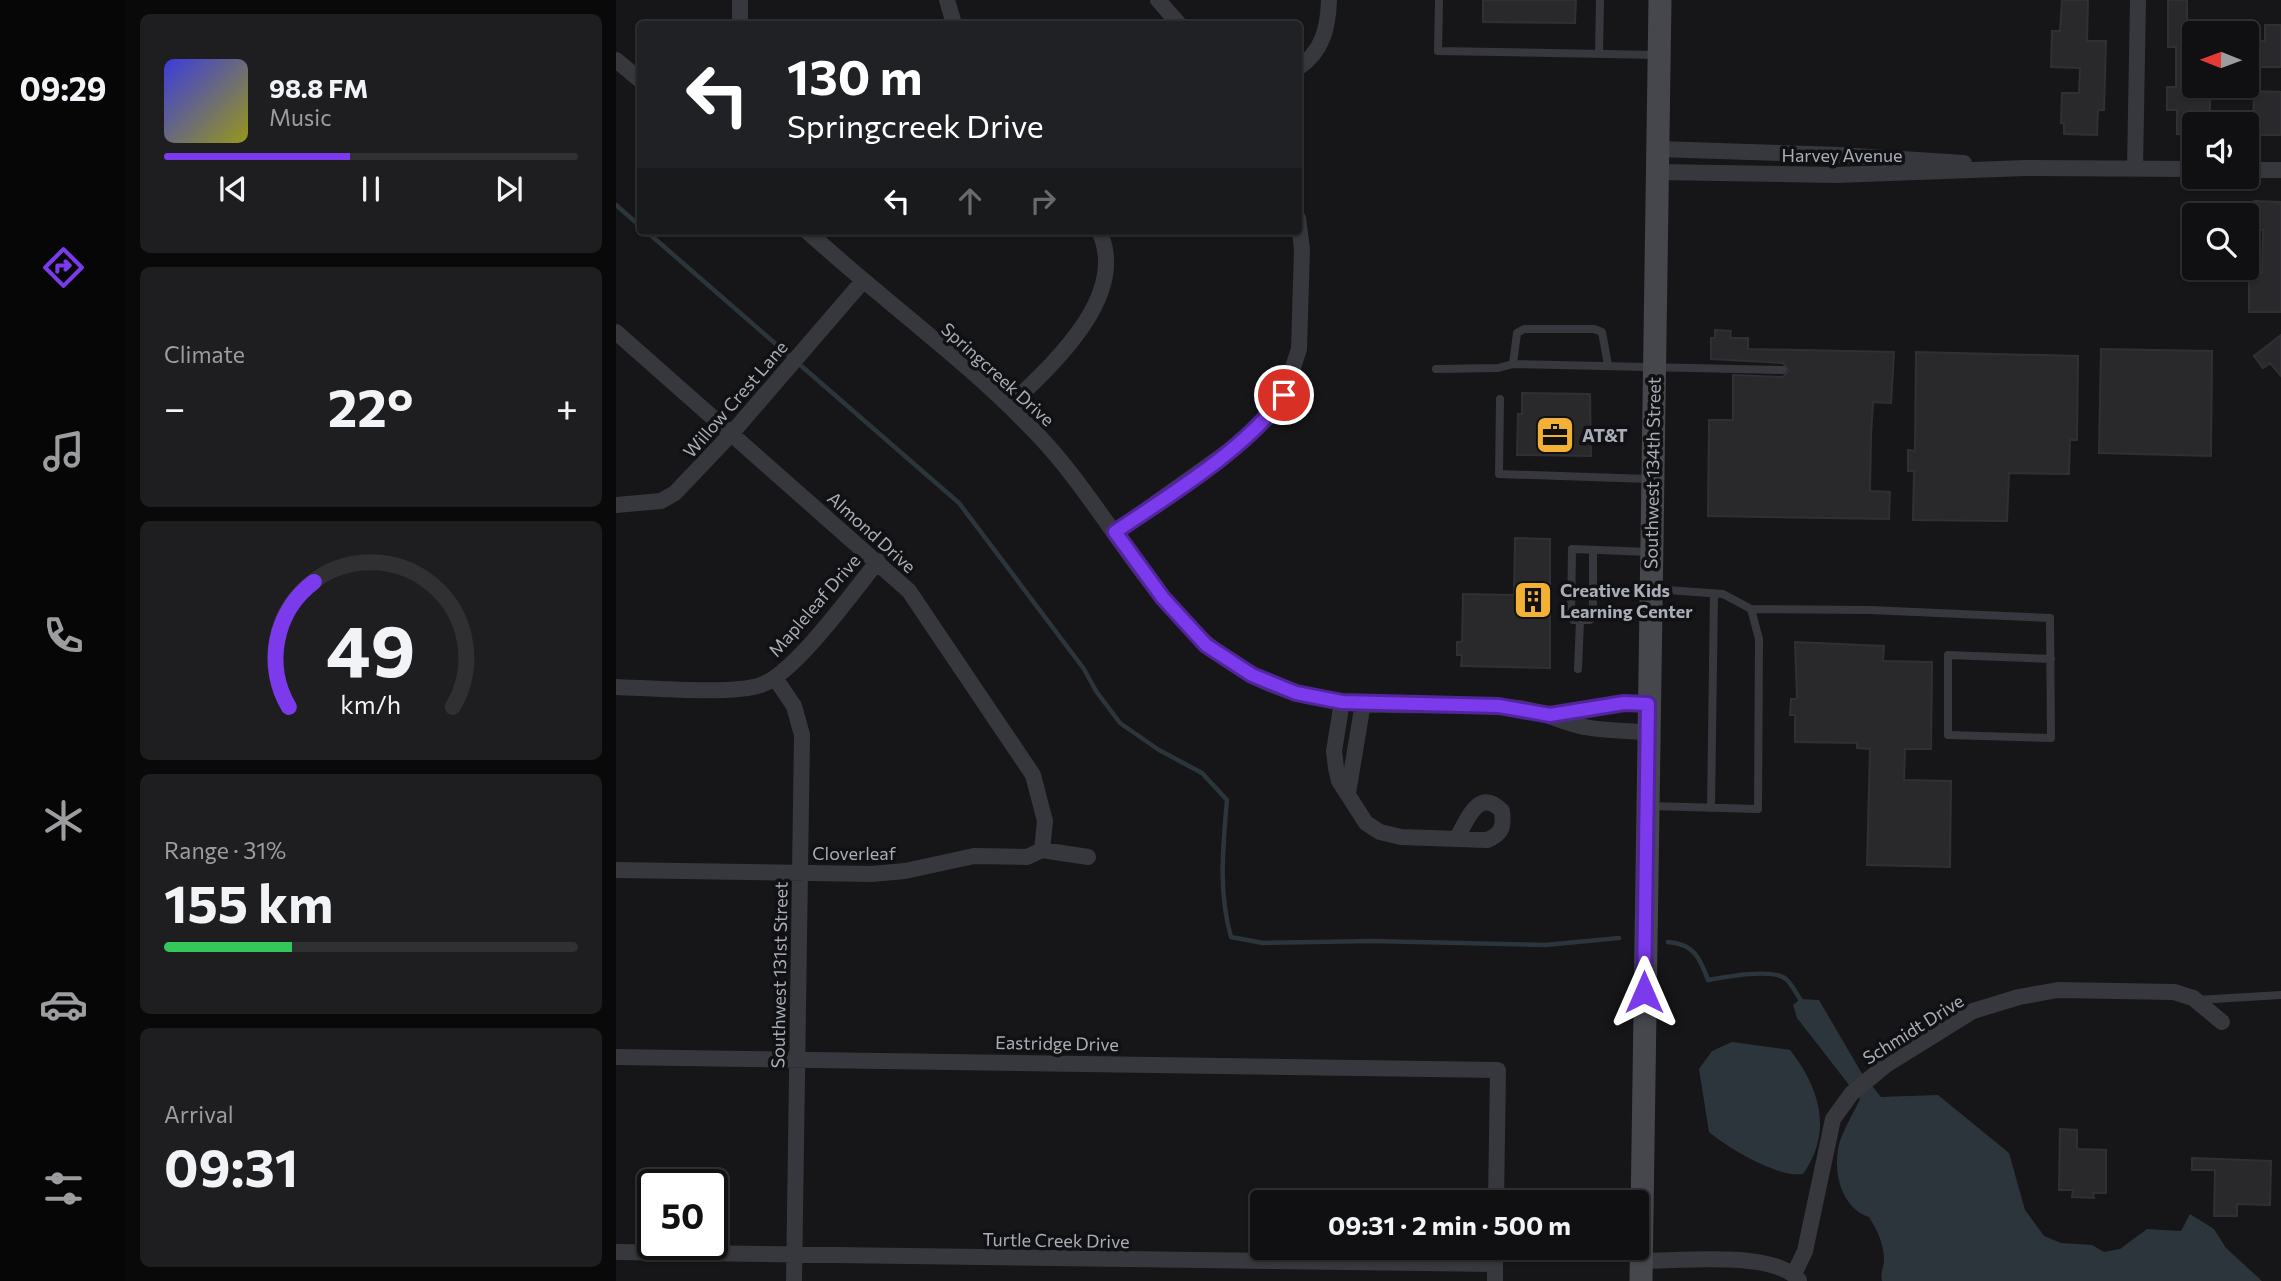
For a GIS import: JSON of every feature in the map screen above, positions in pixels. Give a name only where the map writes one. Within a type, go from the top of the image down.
[{"type":"main road","name":"Southwest 134th Street","points":[[1641,1271],[1660,0]]},
{"type":"street","points":[[740,0],[740,21]]},
{"type":"street","points":[[947,0],[953,21]]},
{"type":"street","points":[[1158,0],[1176,21]]},
{"type":"street","points":[[1302,64],[1320,46],[1328,19],[1329,0]]},
{"type":"street","points":[[2135,169],[2138,0]]},
{"type":"street","points":[[616,60],[637,78]]},
{"type":"street","name":"Harvey Avenue","points":[[1658,161],[1899,157],[2026,168]]},
{"type":"street","name":"Harvey Avenue","points":[[1658,161],[1836,175],[2026,168],[2182,169]]},
{"type":"street","points":[[2259,170],[2281,170]]},
{"type":"street","name":"Springcreek Drive","points":[[811,235],[1009,406],[1051,449],[1163,598],[1206,645],[1252,675],[1281,688],[1342,702],[1499,706],[1550,715],[1583,727],[1648,732]]},
{"type":"street","points":[[1009,406],[1076,333],[1098,303],[1107,263],[1100,235]]},
{"type":"street","points":[[1115,532],[1244,440],[1268,417],[1284,395],[1300,349],[1300,235]]},
{"type":"street","name":"Willow Crest Lane","points":[[616,505],[661,501],[675,493],[732,433],[863,281]]},
{"type":"street","name":"Almond Drive","points":[[616,332],[909,590],[1033,775],[1045,821],[1042,850]]},
{"type":"street","name":"Mapleleaf Drive","points":[[616,687],[746,688],[775,678],[794,661],[878,561]]},
{"type":"street","name":"Southwest 131st Street","points":[[775,678],[794,706],[802,735],[794,1281]]},
{"type":"street","points":[[1342,702],[1334,751],[1339,781],[1366,822],[1380,832],[1425,839],[1457,838]]},
{"type":"street","points":[[1348,793],[1363,703]]},
{"type":"street","name":"Springcreek Drive","points":[[1550,715],[1614,704],[1648,704]]},
{"type":"street","name":"Cloverleaf","points":[[616,870],[891,873],[956,858],[1027,857],[1042,850],[1088,857]]},
{"type":"street","name":"Schmidt Drive","points":[[1797,1278],[1805,1251],[1829,1128],[1852,1093],[1871,1077],[1973,1011],[2019,997],[2058,990],[2175,992],[2197,1000],[2222,1022]]},
{"type":"street","name":"Eastridge Drive","points":[[616,1057],[1498,1070],[1496,1190]]},
{"type":"street","name":"Turtle Creek Drive","points":[[616,1252],[1250,1256]]},
{"type":"street","points":[[1495,1260],[1495,1281]]},
{"type":"street","points":[[1641,1271],[1751,1262],[1770,1265],[1797,1278]]},
{"type":"lane","points":[[1439,0],[1438,51],[1660,55]]},
{"type":"lane","points":[[1600,0],[1600,53]]},
{"type":"lane","points":[[1513,365],[1517,332],[1524,329],[1594,329],[1601,332],[1604,339],[1608,365]]},
{"type":"lane","points":[[1436,369],[1498,368],[1513,365],[1608,365],[1783,370]]},
{"type":"lane","points":[[1500,399],[1499,474],[1652,479]]},
{"type":"lane","points":[[1592,550],[1593,616],[1590,620],[1580,620],[1570,616],[1571,550],[1592,550],[1651,552]]},
{"type":"lane","points":[[1650,589],[1723,594],[1751,609],[1870,610],[2050,618],[2051,659],[2051,738],[1948,735],[1948,655],[2051,659]]},
{"type":"lane","points":[[1710,808],[1714,594]]},
{"type":"lane","points":[[1647,806],[1758,809],[1759,639],[1751,609]]},
{"type":"lane","points":[[1578,669],[1580,620]]},
{"type":"lane","points":[[2197,1000],[2281,995]]},
{"type":"shaded area","points":[[1800,999],[1819,1000],[1861,1072],[1881,1097],[1938,1095],[2009,1153],[2025,1210],[2044,1236],[2061,1243],[2092,1245],[2104,1252],[2120,1249],[2147,1229],[2181,1231],[2190,1214],[2214,1229],[2226,1248],[2262,1281],[1882,1281],[1884,1253],[1880,1237],[1869,1217],[1859,1212],[1844,1195],[1838,1173],[1841,1138],[1860,1099],[1797,1018],[1793,1005]]},
{"type":"shaded area","points":[[1732,1042],[1790,1050],[1809,1080],[1819,1110],[1820,1126],[1818,1142],[1803,1174],[1767,1167],[1728,1146],[1709,1132],[1699,1069],[1712,1051]]},
{"type":"building","points":[[1483,0],[1576,0],[1575,23],[1483,22]]},
{"type":"building","points":[[2062,0],[2088,0],[2087,41],[2106,41],[2104,110],[2098,110],[2097,135],[2064,134],[2064,123],[2061,123],[2062,93],[2079,93],[2080,68],[2051,67],[2052,31],[2060,31]]},
{"type":"building","points":[[2168,0],[2187,0],[2187,21],[2182,21],[2182,98],[2210,98],[2210,112],[2182,112],[2182,134],[2177,134],[2177,110],[2167,110],[2167,87],[2176,87],[2176,47],[2168,47]]},
{"type":"building","points":[[2265,25],[2281,25],[2281,67],[2259,67],[2259,41],[2265,41]]},
{"type":"building","points":[[2259,91],[2281,92],[2281,135],[2259,135],[2259,112],[2254,112],[2254,98],[2259,98]]},
{"type":"building","points":[[2281,202],[2281,312],[2249,312],[2249,280],[2259,280],[2259,273],[2262,273],[2263,230],[2259,230],[2259,203],[2254,203]]},
{"type":"building","points":[[1715,330],[1731,331],[1730,338],[1748,338],[1748,349],[1894,352],[1891,403],[1873,402],[1871,436],[1870,491],[1890,492],[1889,519],[1708,516],[1709,420],[1733,420],[1733,375],[1783,377],[1789,371],[1783,363],[1711,359],[1711,338],[1715,338]]},
{"type":"building","points":[[2281,335],[2281,376],[2270,363],[2263,368],[2254,356]]},
{"type":"building","points":[[2101,349],[2212,351],[2211,456],[2099,453]]},
{"type":"building","points":[[1916,352],[2078,356],[2077,440],[2070,440],[2069,474],[2009,473],[2007,521],[1913,520],[1914,471],[1908,471],[1908,450],[1915,451]]},
{"type":"building","name":"AT&T","points":[[1522,393],[1590,394],[1591,456],[1517,455],[1518,414],[1522,414]]},
{"type":"building","name":"Creative Kids Learning Center","points":[[1515,538],[1550,539],[1550,668],[1461,666],[1462,655],[1457,655],[1457,642],[1462,642],[1463,594],[1514,595]]},
{"type":"building","points":[[1795,642],[1884,646],[1883,661],[1932,662],[1931,749],[1905,749],[1904,780],[1951,781],[1950,867],[1867,865],[1870,749],[1857,748],[1857,743],[1795,742],[1795,715],[1790,715],[1791,699],[1797,699]]},
{"type":"building","points":[[2060,1129],[2077,1130],[2077,1149],[2106,1150],[2106,1193],[2093,1193],[2094,1198],[2072,1197],[2073,1190],[2059,1190]]},
{"type":"building","points":[[2192,1158],[2271,1161],[2270,1205],[2237,1204],[2237,1216],[2214,1216],[2215,1170],[2192,1170]]},
{"type":"waterway","points":[[616,205],[637,223]]},
{"type":"waterway","points":[[651,235],[792,358]]},
{"type":"waterway","points":[[798,363],[959,503],[1084,669],[1096,691],[1120,723],[1159,750],[1202,773],[1227,800],[1223,886],[1231,937],[1263,943],[1373,941],[1545,945],[1619,938]]},
{"type":"waterway","points":[[1668,942],[1690,949],[1702,965],[1708,980],[1749,974],[1772,974],[1787,980],[1800,999]]},
{"type":"place","name":"AT&T","points":[[1555,435]]},
{"type":"place","name":"Creative Kids Learning Center","points":[[1533,600]]},
{"type":"route","points":[[1284,395],[1260,426],[1244,440],[1115,532],[1163,598],[1206,645],[1252,675],[1296,693],[1342,702],[1499,706],[1524,708],[1550,715],[1594,706],[1648,704],[1644,992]]}]
